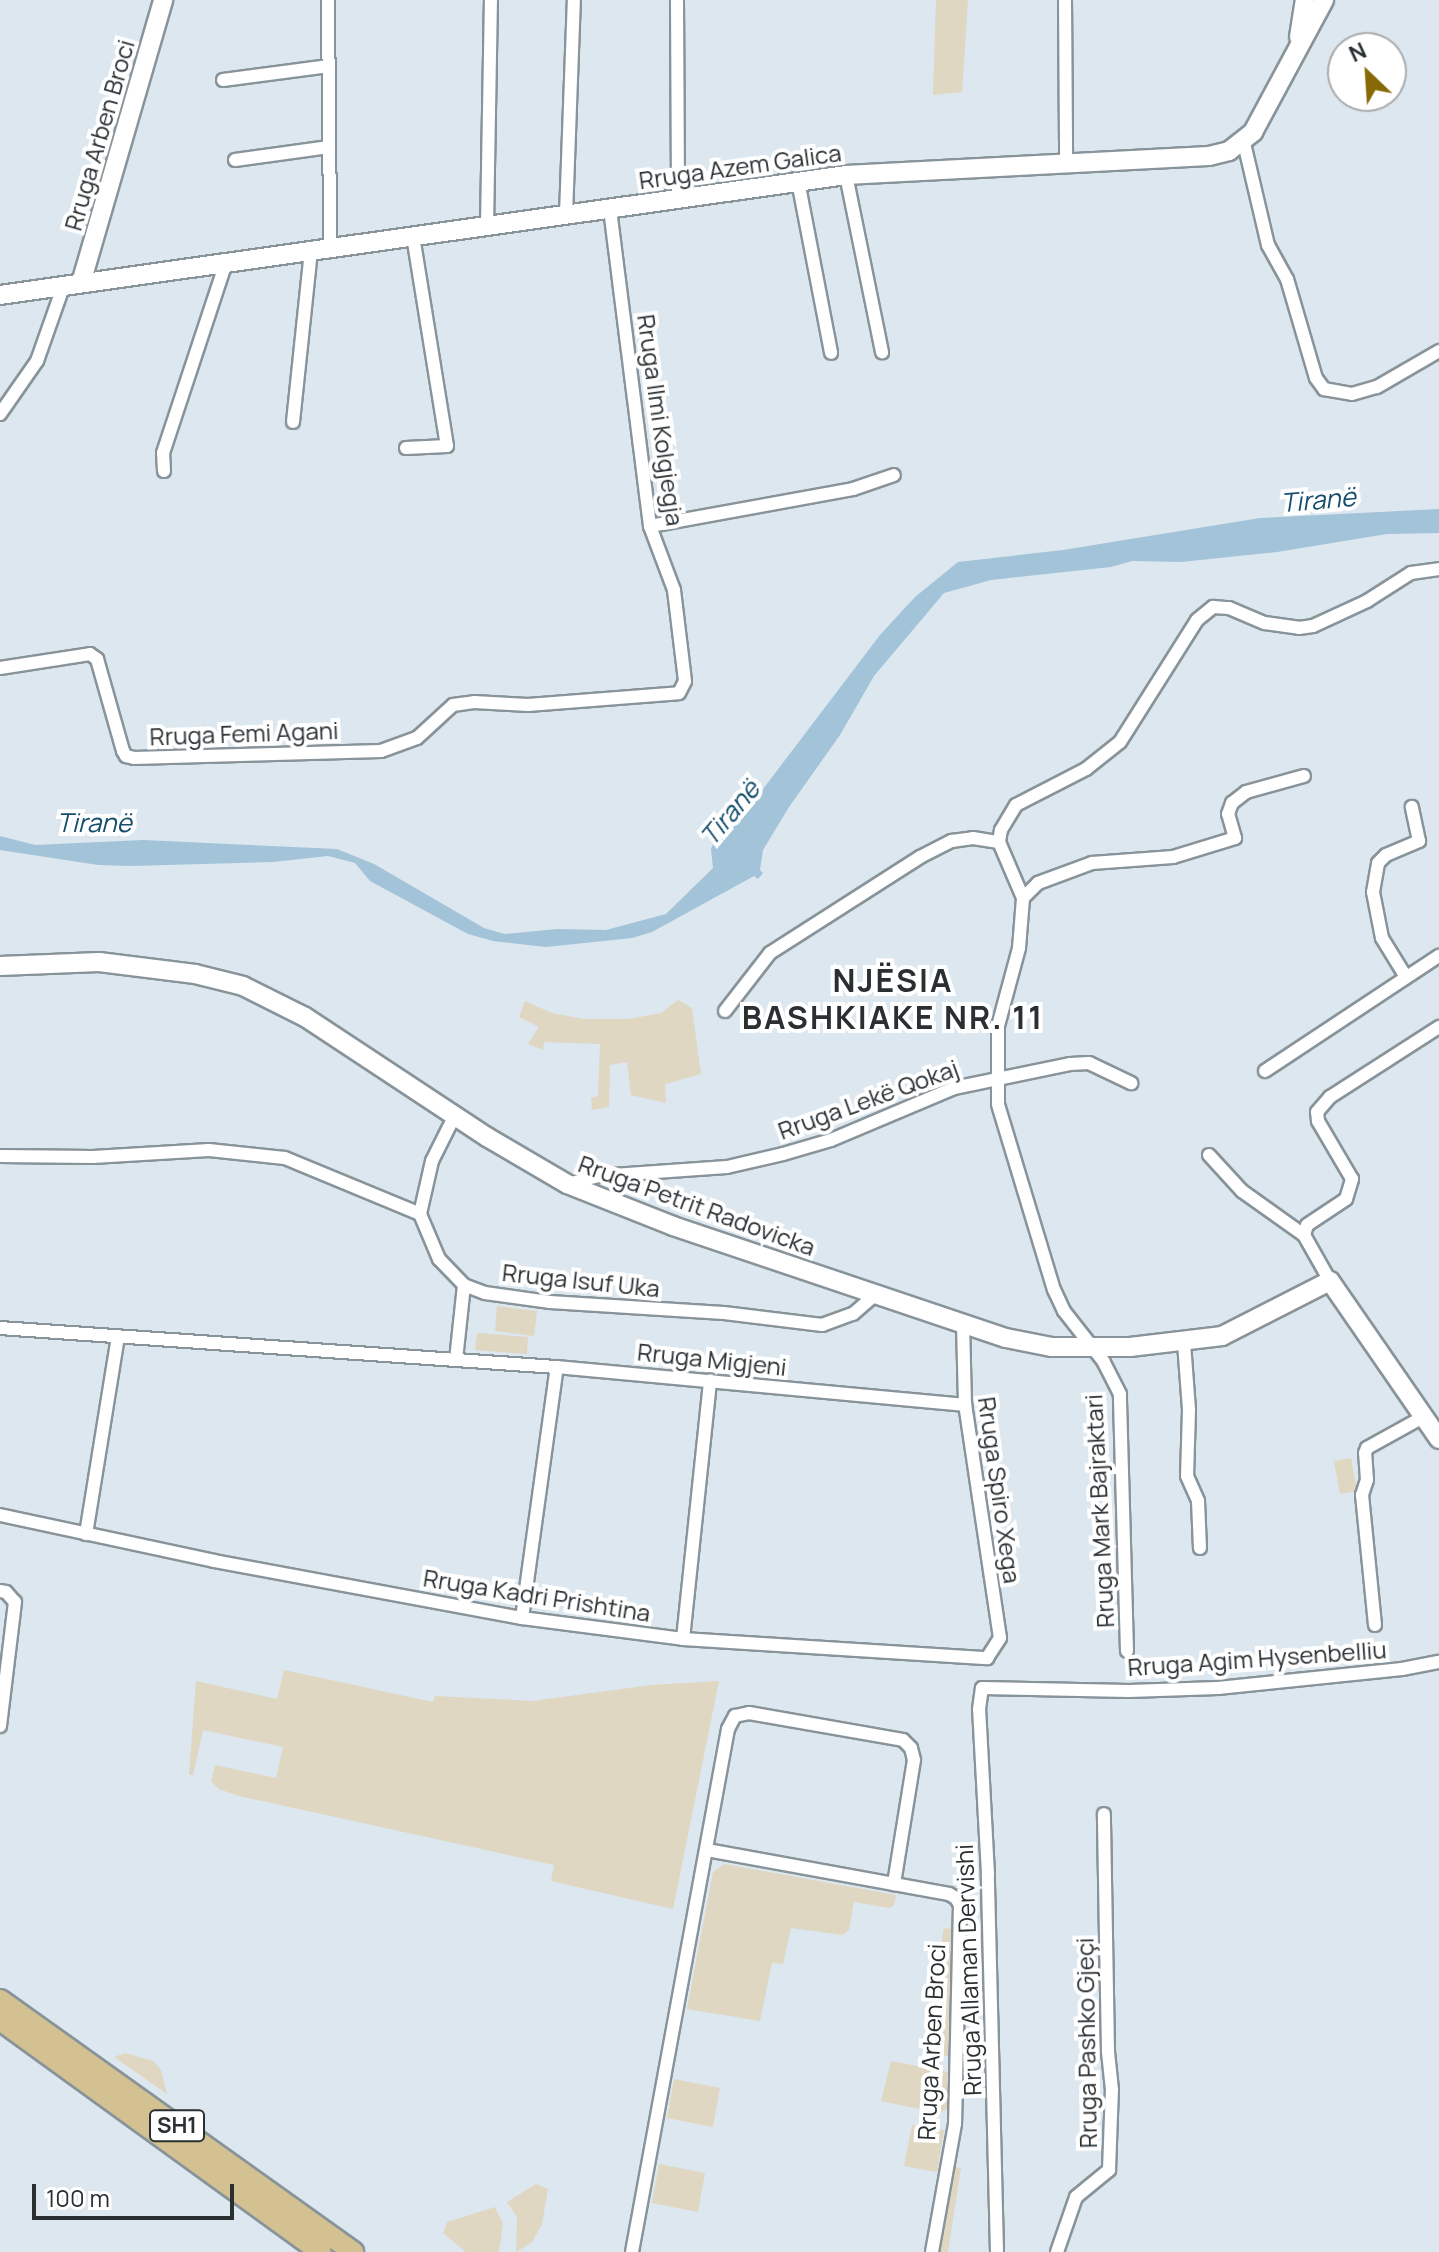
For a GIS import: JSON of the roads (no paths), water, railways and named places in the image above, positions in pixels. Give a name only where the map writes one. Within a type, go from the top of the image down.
[{"type":"main road","name":"Rruga Arben Broci","points":[[72,285],[163,0]]},
{"type":"main road","points":[[1299,43],[1305,0]]},
{"type":"main road","points":[[1244,143],[1276,91],[1324,0]]},
{"type":"main road","name":"Rruga Azem Galica","points":[[0,295],[846,175],[1209,156],[1244,143]]},
{"type":"main road","name":"Rruga Petrit Radovicka","points":[[0,966],[99,962],[195,974],[243,986],[305,1017],[567,1184],[686,1231],[963,1325],[1052,1347],[1184,1343],[1222,1336],[1249,1325],[1330,1281]]},
{"type":"main road","points":[[1330,1281],[1439,1439]]},
{"type":"main road","name":"SH1","points":[[0,2000],[353,2252]]},
{"type":"main road","name":"SH1","points":[[0,2020],[321,2252]]},
{"type":"street","points":[[328,0],[330,248]]},
{"type":"street","points":[[487,226],[491,0]]},
{"type":"street","points":[[566,215],[574,0]]},
{"type":"street","points":[[677,0],[678,199]]},
{"type":"street","points":[[1065,0],[1066,163]]},
{"type":"street","points":[[223,80],[329,66]]},
{"type":"street","points":[[1244,143],[1268,245],[1287,279],[1316,378],[1324,389],[1352,394],[1377,387],[1439,351]]},
{"type":"street","points":[[235,160],[329,147]]},
{"type":"street","points":[[846,175],[882,352]]},
{"type":"street","points":[[798,181],[831,353]]},
{"type":"street","name":"Rruga Ilmi Kolgjegja","points":[[453,705],[474,702],[528,705],[679,693],[685,681],[674,590],[650,526],[610,209]]},
{"type":"street","points":[[406,448],[447,446],[413,236]]},
{"type":"street","points":[[293,422],[311,251]]},
{"type":"street","points":[[164,471],[163,453],[226,262]]},
{"type":"street","points":[[0,414],[37,361],[72,285]]},
{"type":"street","points":[[650,526],[853,489],[894,475]]},
{"type":"street","points":[[725,1011],[770,953],[920,857],[952,841],[973,838],[999,842],[1001,830],[1016,805],[1086,769],[1120,742],[1197,620],[1213,607],[1229,608],[1280,626],[1299,628],[1327,621],[1411,573],[1439,569]]},
{"type":"street","name":"Rruga Femi Agani","points":[[0,668],[90,654],[97,659],[123,751],[126,756],[134,758],[381,751],[417,738],[453,705]]},
{"type":"street","points":[[1023,898],[1038,883],[1092,863],[1173,857],[1235,838],[1228,814],[1232,803],[1246,792],[1304,776]]},
{"type":"street","points":[[1406,977],[1382,938],[1373,892],[1378,863],[1386,855],[1419,841],[1412,807]]},
{"type":"street","name":"Rruga Mark Bajraktari","points":[[999,842],[1023,898],[1019,948],[998,1026],[998,1104],[1038,1246],[1064,1311],[1094,1347],[1120,1394],[1127,1651]]},
{"type":"street","points":[[1265,1071],[1439,956]]},
{"type":"street","points":[[1304,1235],[1307,1225],[1346,1199],[1352,1179],[1318,1121],[1317,1112],[1330,1097],[1439,1027]]},
{"type":"street","name":"Rruga Lekë Qokaj","points":[[567,1184],[599,1176],[727,1167],[831,1140],[954,1088],[1089,1063],[1131,1083]]},
{"type":"street","points":[[455,1115],[432,1161],[420,1214],[439,1259],[464,1285],[456,1360]]},
{"type":"street","points":[[0,1156],[93,1157],[209,1150],[285,1158],[420,1214]]},
{"type":"street","points":[[1209,1155],[1242,1191],[1304,1235],[1330,1281]]},
{"type":"street","name":"Rruga Isuf Uka","points":[[464,1285],[485,1293],[550,1302],[724,1313],[822,1325],[853,1314],[876,1294]]},
{"type":"street","name":"Rruga Spiro Xega","points":[[963,1325],[965,1405],[1000,1638],[987,1658]]},
{"type":"street","name":"Rruga Migjeni","points":[[0,1328],[557,1367],[965,1405]]},
{"type":"street","points":[[86,1534],[118,1337]]},
{"type":"street","points":[[1184,1343],[1189,1410],[1187,1476],[1198,1501],[1200,1548]]},
{"type":"street","points":[[522,1618],[557,1367]]},
{"type":"street","points":[[683,1639],[710,1380]]},
{"type":"street","points":[[1375,1625],[1362,1495],[1367,1480],[1365,1453],[1367,1448],[1423,1417]]},
{"type":"street","name":"Rruga Kadri Prishtina","points":[[0,1515],[522,1618],[683,1639],[987,1658]]},
{"type":"street","points":[[0,1591],[6,1592],[15,1602],[0,1726]]},
{"type":"street","name":"Rruga Agim Hysenbelliu","points":[[982,1688],[1129,1691],[1218,1688],[1402,1669],[1439,1662]]},
{"type":"street","name":"Rruga Allaman Dervishi","points":[[982,1688],[979,1709],[988,1874],[997,2252]]},
{"type":"street","points":[[632,2252],[728,1729],[735,1716],[749,1713],[903,1740],[911,1748],[914,1760],[894,1884]]},
{"type":"street","name":"Rruga Pashko Gjeçi","points":[[1057,2252],[1076,2197],[1109,2170],[1112,2090],[1108,2051],[1104,1814]]},
{"type":"street","name":"Rruga Arben Broci","points":[[707,1850],[949,1894],[960,1905],[955,2124],[932,2252]]},
{"type":"water","points":[[1439,509],[1439,533],[1387,534],[1277,552],[1181,562],[1132,561],[1111,567],[991,580],[944,593],[874,676],[840,735],[763,850],[760,870],[763,873],[758,879],[754,876],[652,932],[632,938],[546,947],[493,941],[468,934],[370,881],[355,863],[328,856],[273,862],[131,866],[98,865],[0,850],[0,836],[35,845],[143,840],[337,849],[374,864],[484,928],[505,934],[557,929],[606,930],[666,914],[713,868],[711,849],[717,835],[722,839],[738,822],[880,635],[915,597],[958,562],[1063,550],[1260,518]]},
{"type":"district","name":"NJËSIA BASHKIAKE NR. 11","points":[[893,1000]]},
{"type":"water label","name":"Tiranë","points":[[1318,500]]},
{"type":"water label","name":"Tiranë","points":[[730,813]]},
{"type":"water label","name":"Tiranë","points":[[94,823]]}]
